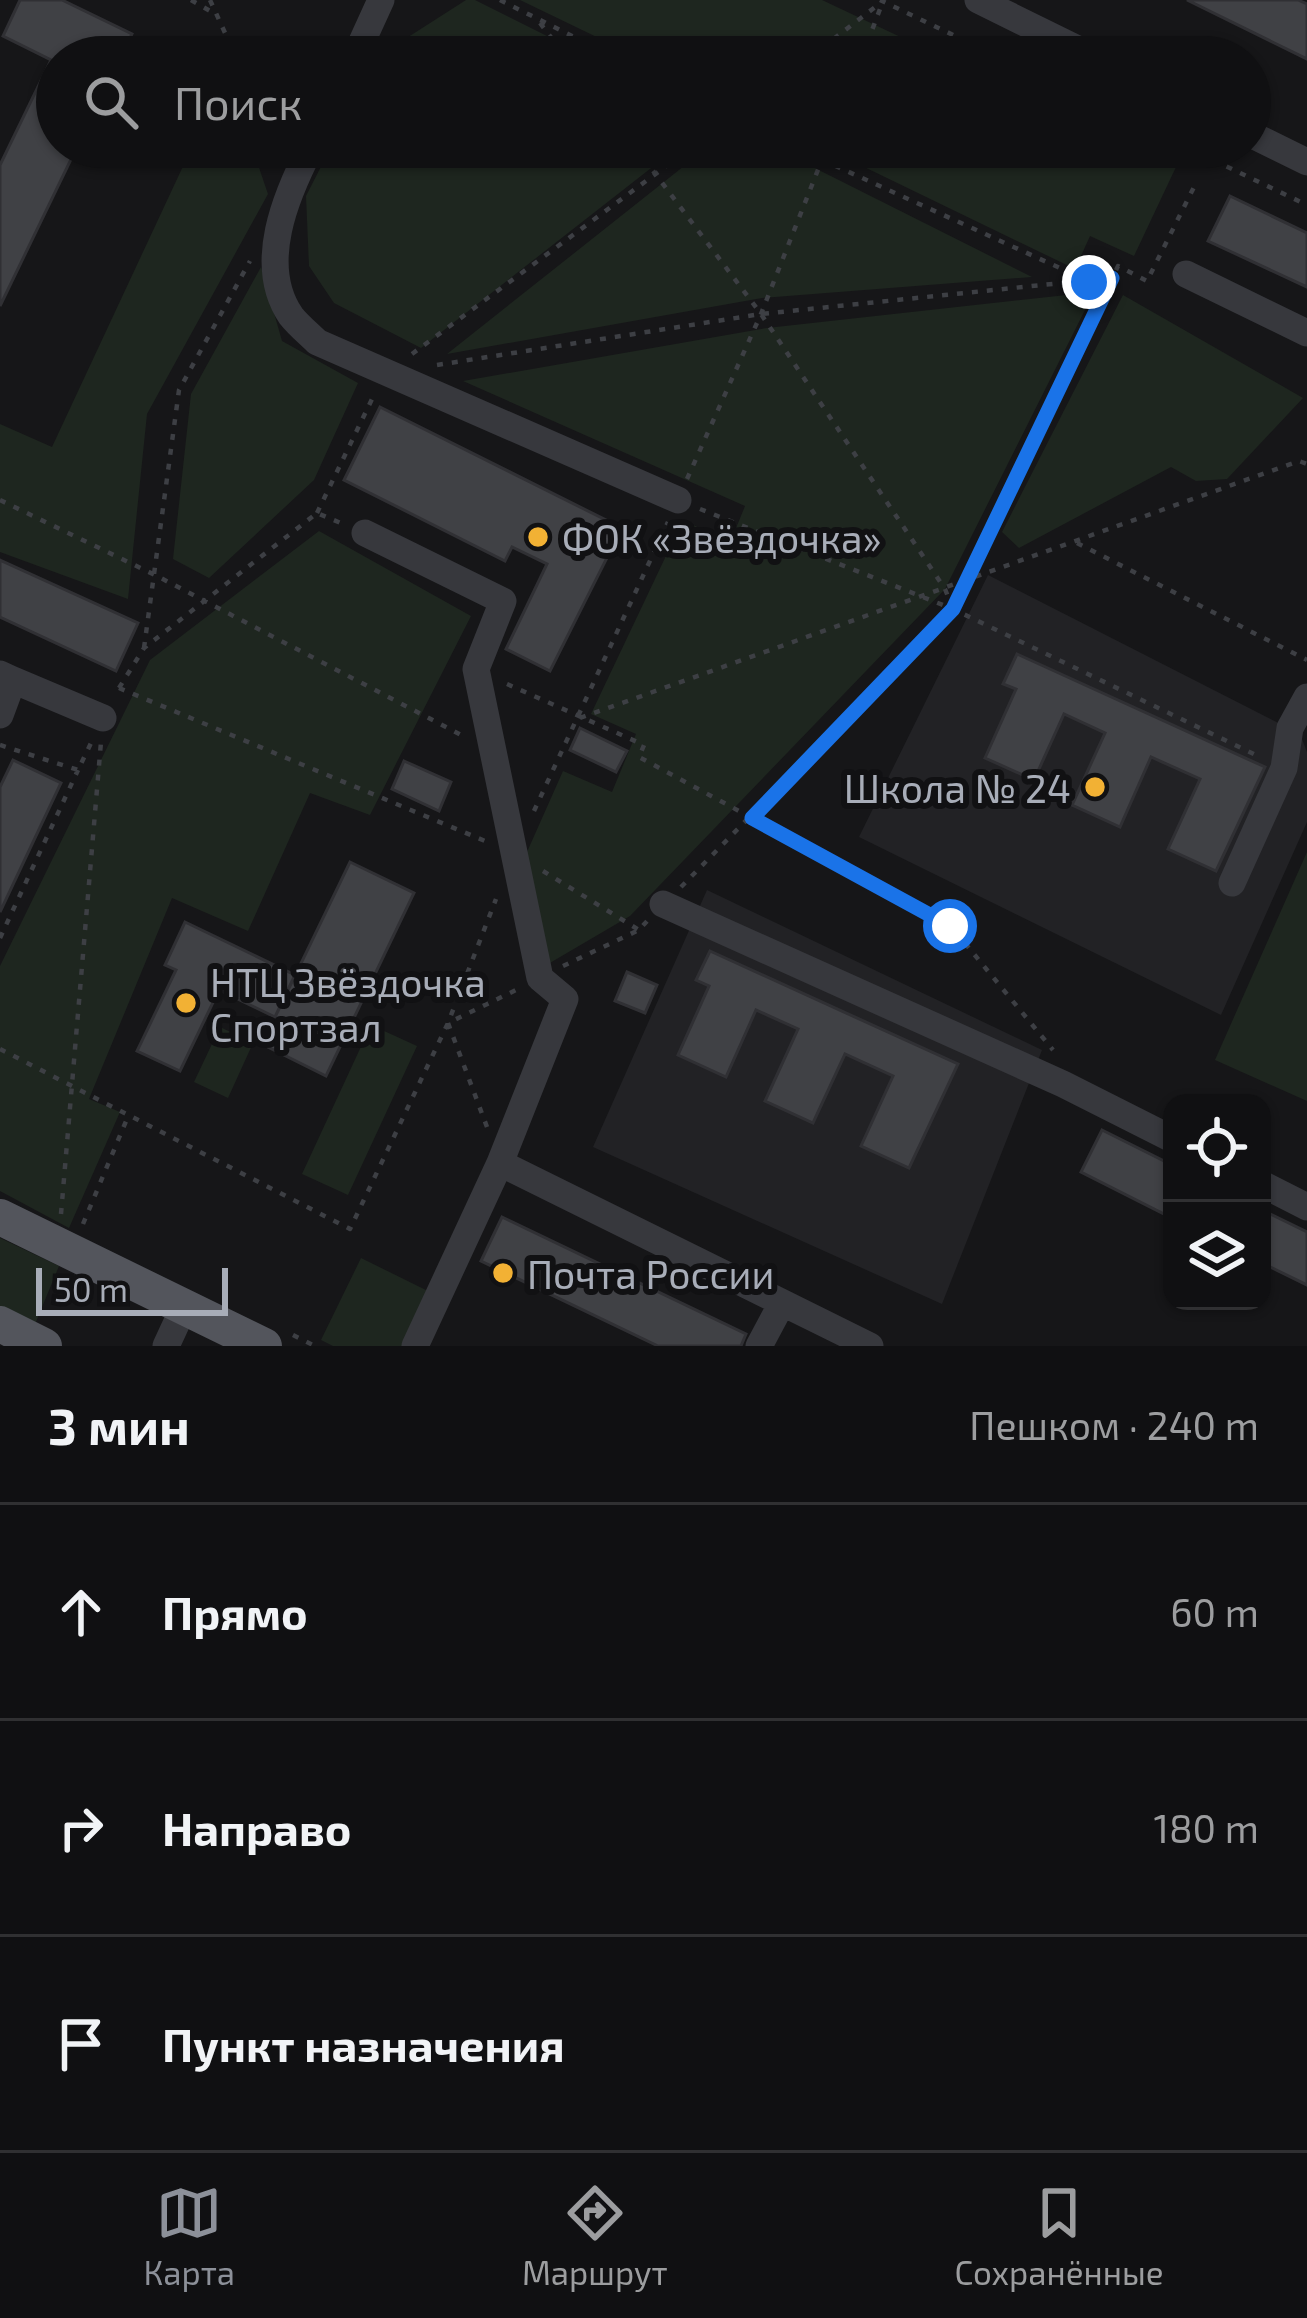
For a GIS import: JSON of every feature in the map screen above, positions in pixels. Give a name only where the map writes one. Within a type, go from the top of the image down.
[{"type":"main road","points":[[0,1217],[184,1307],[281,1342]]},
{"type":"main road","points":[[0,1324],[44,1346]]},
{"type":"street","points":[[365,36],[381,0]]},
{"type":"street","points":[[978,0],[1051,36]]},
{"type":"street","points":[[1271,144],[1307,162]]},
{"type":"street","points":[[300,168],[289,190],[274,259],[279,288],[291,315],[317,342],[678,500]]},
{"type":"street","points":[[1186,274],[1307,333]]},
{"type":"street","points":[[365,533],[503,601],[476,669],[540,978],[565,999],[500,1162],[415,1346]]},
{"type":"street","points":[[0,715],[6,677],[103,718]]},
{"type":"street","points":[[1232,883],[1284,768],[1290,728],[1307,697]]},
{"type":"street","points":[[663,904],[1064,1084],[1163,1134]]},
{"type":"street","points":[[500,1162],[870,1346]]},
{"type":"street","points":[[1271,1189],[1307,1207]]},
{"type":"street","points":[[759,1346],[782,1303]]},
{"type":"street","points":[[166,1346],[184,1307]]},
{"type":"path","points":[[191,0],[221,17]]},
{"type":"path","points":[[209,0],[228,36]]},
{"type":"path","points":[[500,0],[571,36]]},
{"type":"path","points":[[837,36],[882,1]]},
{"type":"path","points":[[870,36],[882,1]]},
{"type":"path","points":[[882,1],[955,36]]},
{"type":"path","points":[[537,19],[550,36]]},
{"type":"path","points":[[280,168],[289,190]]},
{"type":"path","points":[[652,168],[761,314],[945,589],[953,609]]},
{"type":"path","points":[[639,930],[513,854],[119,688],[144,648],[317,513],[384,374],[666,168]]},
{"type":"path","points":[[0,1049],[350,1229],[448,1023],[513,854],[580,718],[761,314],[819,168]]},
{"type":"path","points":[[840,168],[1089,282]]},
{"type":"path","points":[[1230,168],[1307,205]]},
{"type":"path","points":[[448,1023],[639,930],[953,609],[1118,266],[1148,280],[1194,187]]},
{"type":"path","points":[[144,648],[178,390],[256,250]]},
{"type":"path","points":[[431,366],[761,314],[1112,278]]},
{"type":"path","points":[[580,718],[1299,461],[1307,464]]},
{"type":"path","points":[[0,500],[489,749]]},
{"type":"path","points":[[678,500],[953,609],[1284,768]]},
{"type":"path","points":[[317,513],[365,533]]},
{"type":"path","points":[[1077,542],[1307,660]]},
{"type":"path","points":[[476,669],[644,745],[639,757],[950,926],[1053,1050],[1064,1084]]},
{"type":"path","points":[[0,938],[103,718]]},
{"type":"path","points":[[60,1228],[103,718]]},
{"type":"path","points":[[0,745],[78,770]]},
{"type":"path","points":[[448,1023],[500,1162]]},
{"type":"path","points":[[78,1237],[129,1114]]},
{"type":"path","points":[[281,1342],[315,1346]]},
{"type":"shaded area","points":[[466,0],[475,0],[547,36],[410,36]]},
{"type":"shaded area","points":[[520,0],[822,0],[898,36],[595,36]]},
{"type":"shaded area","points":[[182,168],[259,168],[268,194],[147,414],[128,599],[0,552],[0,424],[52,447]]},
{"type":"shaded area","points":[[320,168],[651,168],[421,348],[334,303],[309,266],[306,196]]},
{"type":"shaded area","points":[[682,168],[815,168],[1032,277],[762,298],[447,354]]},
{"type":"shaded area","points":[[866,168],[1176,168],[1134,256],[1090,236],[1075,269]]},
{"type":"shaded area","points":[[261,267],[282,341],[358,383],[314,480],[209,578],[173,559],[191,394]]},
{"type":"shaded area","points":[[1094,292],[945,589],[630,916],[543,967],[515,879],[563,771],[612,792],[636,734],[591,714],[683,520],[730,543],[745,506],[463,381],[767,328]]},
{"type":"shaded area","points":[[1123,295],[1303,398],[1227,479],[1196,481],[1171,467],[1019,548],[1002,532]]},
{"type":"shaded area","points":[[319,531],[471,616],[370,815],[310,793],[248,931],[172,898],[89,1099],[120,1112],[69,1228],[0,1191],[0,966],[150,660]]},
{"type":"shaded area","name":"Школа № 24","points":[[988,575],[1300,734],[1307,752],[1307,822],[1221,1015],[859,837]]},
{"type":"shaded area","points":[[1307,852],[1307,1101],[1215,1060]]},
{"type":"shaded area","points":[[707,890],[1042,1050],[942,1304],[593,1147]]},
{"type":"shaded area","points":[[371,1025],[417,1046],[348,1195],[302,1174]]},
{"type":"shaded area","points":[[220,1027],[253,1043],[228,1098],[194,1082]]},
{"type":"shaded area","points":[[0,1238],[59,1266],[33,1329],[0,1314]]},
{"type":"shaded area","points":[[361,1258],[432,1293],[406,1346],[333,1346],[321,1340]]},
{"type":"building","points":[[20,0],[62,0],[132,34],[36,36],[36,52],[3,36]]},
{"type":"building","points":[[1187,0],[1298,0],[1307,4],[1307,59],[1271,41],[1271,36],[1260,36]]},
{"type":"building","points":[[36,91],[36,168],[67,168],[0,306],[0,165]]},
{"type":"building","points":[[1230,196],[1307,233],[1307,287],[1208,241]]},
{"type":"building","name":"ФОК «Звёздочка»","points":[[380,407],[622,528],[550,671],[506,649],[547,564],[512,547],[505,561],[344,480]]},
{"type":"building","points":[[0,560],[138,623],[116,671],[0,617]]},
{"type":"building","points":[[1017,654],[1265,767],[1216,871],[1168,849],[1200,779],[1151,757],[1120,827],[1072,805],[1105,733],[1064,714],[1034,780],[985,758],[1016,689],[1003,684]]},
{"type":"building","points":[[580,728],[627,751],[616,772],[570,750]]},
{"type":"building","points":[[13,760],[61,783],[0,912],[0,787]]},
{"type":"building","points":[[404,761],[451,782],[439,811],[392,789]]},
{"type":"building","points":[[350,862],[414,893],[326,1076],[262,1044]]},
{"type":"building","name":"НТЦ Звёздочка Спортзал","points":[[185,922],[295,975],[275,1017],[219,990],[180,1071],[137,1051],[176,970],[165,965]]},
{"type":"building","points":[[710,951],[958,1064],[909,1168],[861,1146],[893,1076],[845,1054],[813,1123],[765,1101],[798,1029],[756,1010],[726,1077],[678,1055],[709,986],[696,980]]},
{"type":"building","points":[[627,972],[657,985],[645,1013],[615,1001]]},
{"type":"building","points":[[1102,1130],[1163,1160],[1163,1213],[1081,1172]]},
{"type":"building","points":[[1271,1214],[1307,1232],[1307,1285],[1271,1267]]},
{"type":"building","points":[[502,1217],[746,1334],[741,1346],[658,1346],[481,1261]]},
{"type":"place","name":"ФОК «Звёздочка»","points":[[538,537]]},
{"type":"place","name":"Школа № 24","points":[[1095,787]]},
{"type":"place","name":"НТЦ Звёздочка Спортзал","points":[[186,1003]]},
{"type":"place","name":"Почта России","points":[[503,1273]]},
{"type":"route","points":[[950,926],[752,818],[953,609],[1112,278],[1089,282]]}]
